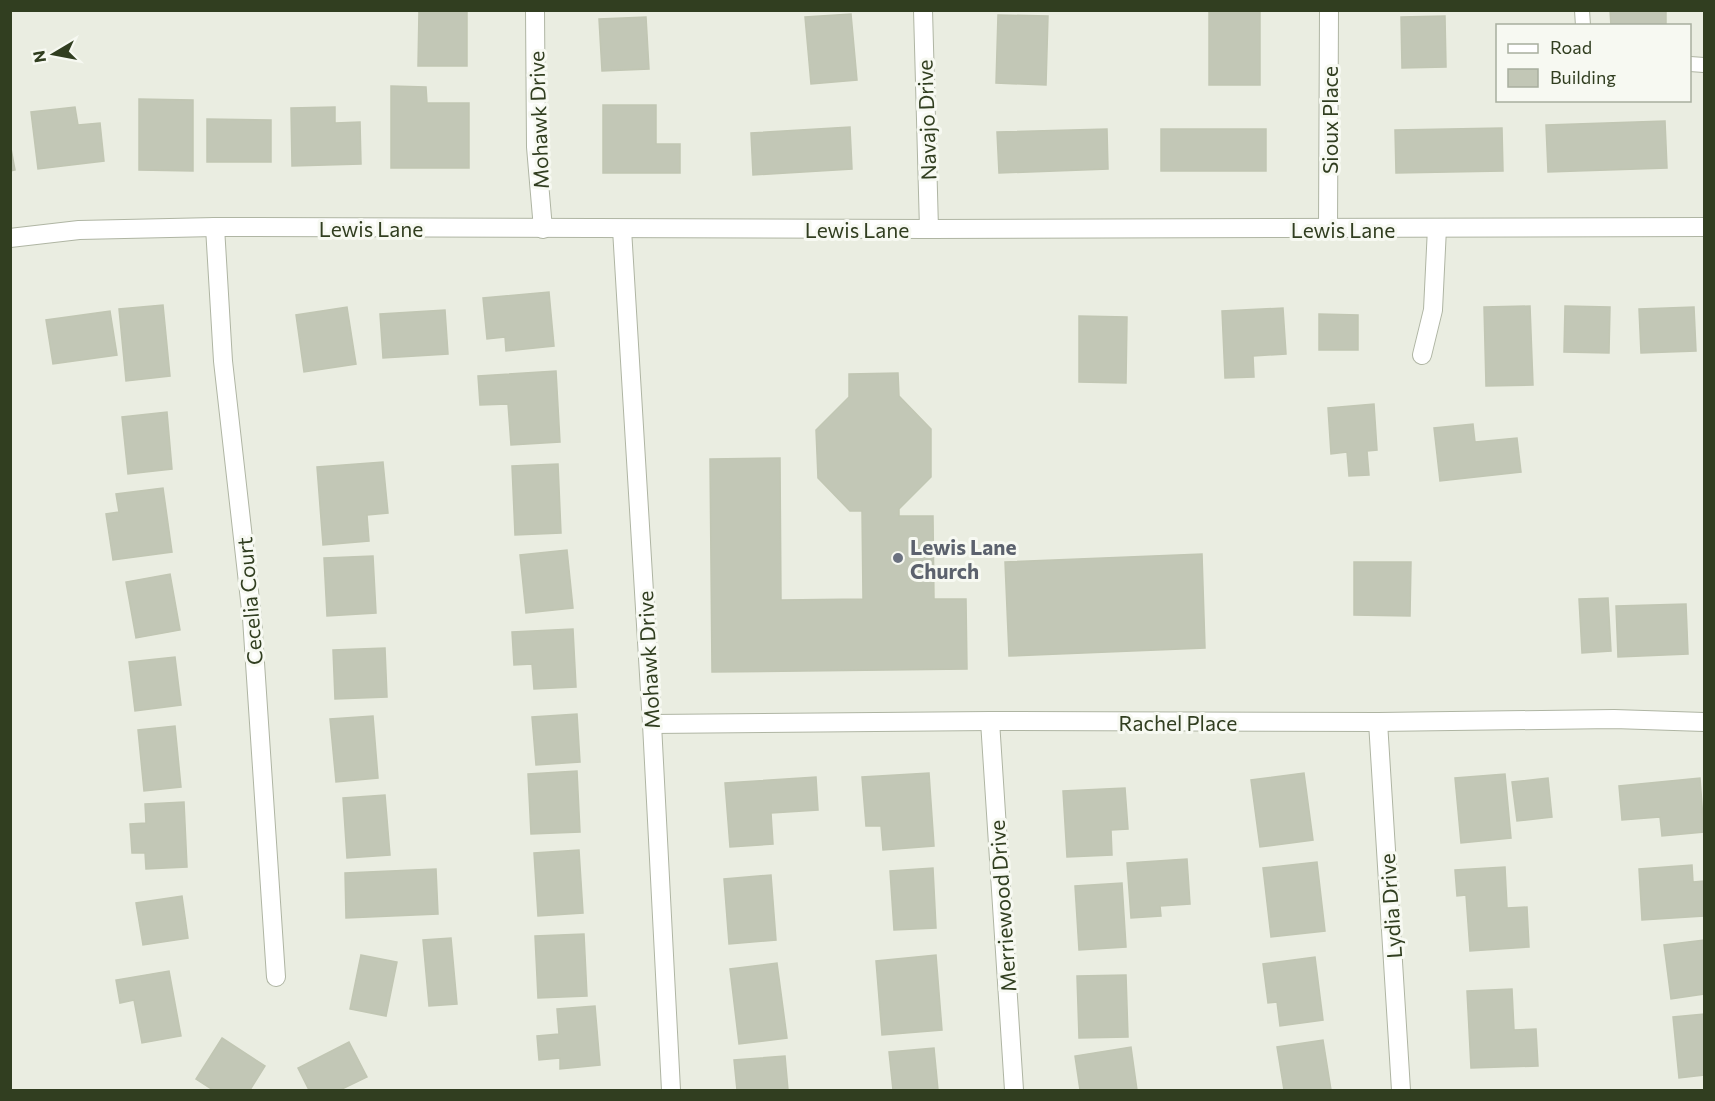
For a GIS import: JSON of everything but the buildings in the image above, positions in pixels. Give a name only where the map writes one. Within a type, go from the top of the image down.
[{"type":"street","name":"Mohawk Drive","points":[[535,10],[536,147],[543,229]]},
{"type":"street","name":"Navajo Drive","points":[[924,10],[929,230]]},
{"type":"street","name":"Sioux Place","points":[[1329,10],[1329,229]]},
{"type":"street","name":"Lewis Lane","points":[[10,238],[79,230],[215,227],[929,230],[1704,227]]},
{"type":"street","name":"Cecelia Court","points":[[215,227],[223,361],[252,618],[276,977]]},
{"type":"street","points":[[1422,355],[1433,310],[1437,228]]},
{"type":"street","name":"Mohawk Drive","points":[[622,229],[672,1090]]},
{"type":"street","name":"Rachel Place","points":[[652,724],[1614,719],[1704,722]]},
{"type":"street","name":"Merriewood Drive","points":[[990,721],[1014,1090]]},
{"type":"street","name":"Lydia Drive","points":[[1378,722],[1401,1090]]},
{"type":"place","name":"Lewis Lane Church","points":[[898,558]]}]
